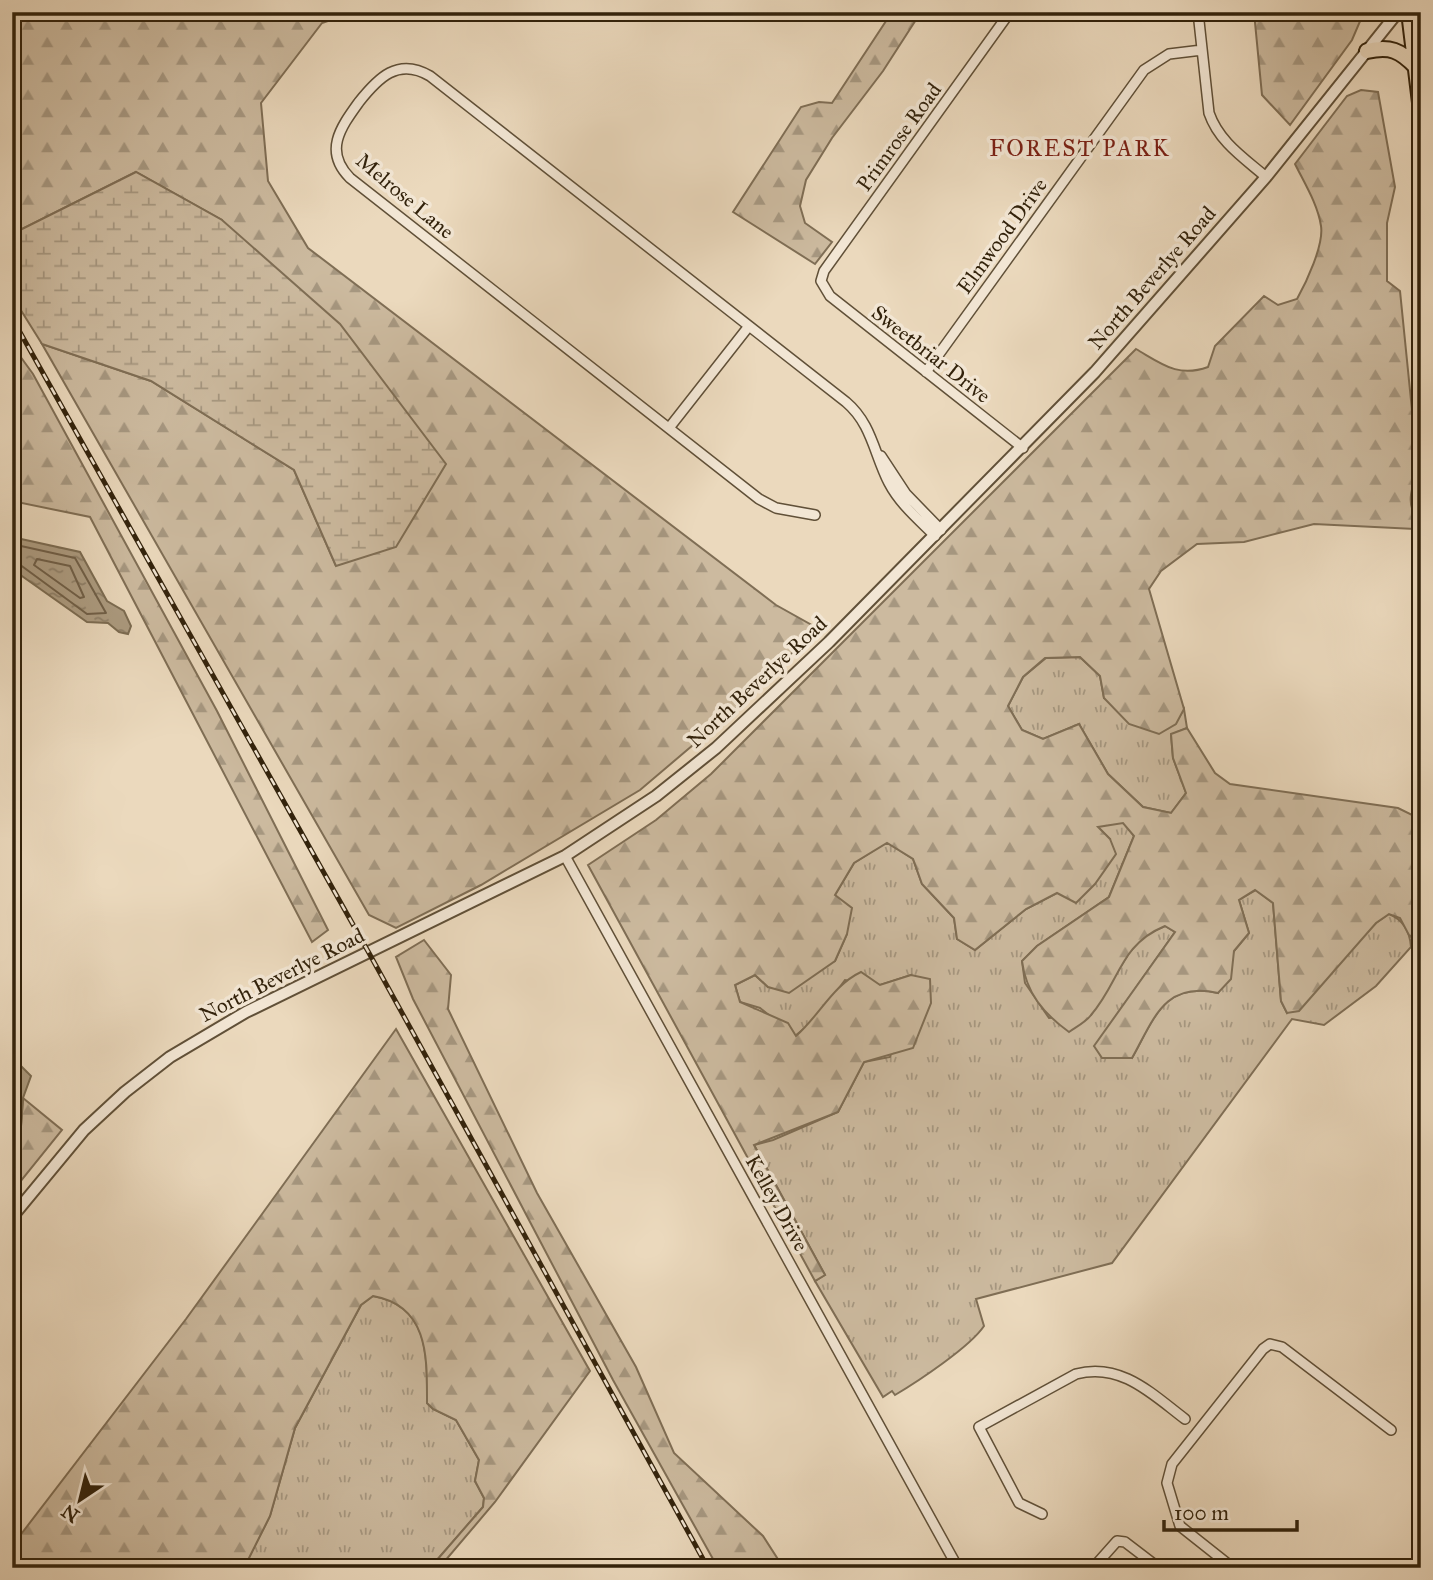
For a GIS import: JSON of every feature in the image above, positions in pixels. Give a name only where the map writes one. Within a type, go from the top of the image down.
[{"type":"highway","points":[[1409,12],[1421,111]]},
{"type":"highway","points":[[1367,51],[1390,48],[1397,50],[1416,67]]},
{"type":"street","name":"Primrose Road","points":[[822,284],[824,271],[1010,12]]},
{"type":"street","points":[[1198,12],[1209,113],[1213,125],[1232,149],[1266,177]]},
{"type":"street","name":"North Beverlye Road","points":[[12,1217],[84,1130],[125,1092],[170,1057],[246,1012],[565,856],[656,796],[716,748],[938,533],[1095,372],[1266,177],[1398,12]]},
{"type":"street","name":"Elmwood Drive","points":[[926,372],[1144,70],[1168,54],[1202,50]]},
{"type":"street","name":"Melrose Lane","points":[[815,515],[783,510],[764,502],[345,173],[336,155],[337,135],[375,82],[389,71],[401,68],[414,69],[430,76],[853,408],[906,494],[938,533]]},
{"type":"street","name":"Sweetbriar Drive","points":[[822,284],[826,293],[1023,448]]},
{"type":"street","points":[[669,428],[749,326]]},
{"type":"street","name":"Kelley Drive","points":[[565,856],[958,1568]]},
{"type":"street","points":[[1230,1567],[1180,1526],[1167,1477],[1172,1464],[1263,1349],[1270,1344],[1282,1347],[1391,1430]]},
{"type":"street","points":[[1042,1514],[1019,1503],[979,1427],[1076,1374],[1091,1370],[1119,1374],[1136,1382],[1185,1419]]},
{"type":"street","points":[[1093,1568],[1117,1541],[1125,1542],[1159,1568]]},
{"type":"green space","points":[[12,12],[354,12],[322,23],[261,103],[268,181],[308,248],[776,605],[817,628],[746,700],[640,790],[481,885],[396,928],[369,915],[42,344],[151,381],[294,470],[336,566],[222,220],[136,172],[12,234]]},
{"type":"green space","points":[[892,12],[921,12],[883,71],[832,138],[806,180],[800,206],[805,223],[832,242],[815,264],[733,212],[801,107],[819,102],[832,103]]},
{"type":"green space","points":[[1254,12],[1364,12],[1352,40],[1290,125],[1262,95]]},
{"type":"green space","points":[[1361,90],[1378,92],[1395,187],[1387,223],[1387,281],[1400,291],[1418,470],[1411,501],[1421,526],[1415,529],[1314,524],[1244,542],[1197,544],[1161,571],[1149,589],[1184,709],[1176,724],[1159,734],[1129,724],[1104,698],[1100,676],[1080,657],[1045,658],[1023,677],[1008,706],[1022,730],[1043,739],[1079,724],[1108,774],[1143,807],[1171,813],[1186,793],[1173,758],[1171,734],[1187,728],[1215,773],[1230,784],[1398,808],[1412,815],[1421,813],[1421,923],[1410,937],[1400,918],[1389,914],[1376,923],[1299,1011],[1287,1013],[1281,1001],[1273,903],[1255,890],[1239,900],[1249,933],[1234,951],[1231,979],[1218,993],[1200,991],[1173,998],[1155,1017],[1132,1058],[1102,1058],[1094,1046],[1175,932],[1165,926],[1138,943],[1091,1015],[1069,1032],[1052,1018],[1032,993],[1022,961],[1037,946],[1109,897],[1134,836],[1123,823],[1098,827],[1110,839],[1116,854],[1095,884],[1076,903],[1057,893],[1026,909],[975,950],[957,939],[954,918],[922,884],[913,859],[887,843],[854,863],[835,895],[852,908],[847,934],[835,961],[789,993],[768,987],[755,975],[735,985],[740,1002],[788,1023],[796,1036],[842,985],[861,972],[880,985],[911,975],[930,979],[931,1003],[913,1048],[864,1062],[838,1112],[754,1145],[825,1275],[815,1281],[588,865],[656,820],[711,774],[1136,349],[1170,368],[1188,371],[1208,367],[1215,346],[1264,296],[1278,305],[1297,299],[1314,264],[1321,226],[1311,195],[1295,164],[1347,96]]},
{"type":"green space","points":[[136,172],[222,220],[340,324],[446,464],[396,547],[336,566],[294,470],[151,381],[42,344],[12,296],[12,234]]},
{"type":"green space","points":[[12,345],[33,374],[217,711],[328,930],[312,942],[90,517],[12,501]]},
{"type":"green space","points":[[1080,657],[1100,676],[1104,698],[1175,724],[1184,709],[1187,728],[1171,735],[1173,758],[1186,793],[1171,813],[1143,807],[1108,774],[1079,724],[1043,739],[1022,730],[1008,706],[1023,677],[1046,658]]},
{"type":"green space","points":[[1123,822],[1134,836],[1109,897],[1037,946],[1022,961],[1025,983],[1049,1018],[1091,1015],[1129,953],[1145,935],[1165,926],[1175,932],[1095,1046],[1132,1058],[1155,1017],[1173,998],[1200,991],[1218,993],[1234,951],[1249,933],[1239,900],[1256,890],[1273,903],[1281,1001],[1287,1013],[1376,923],[1389,914],[1405,927],[1411,947],[1376,986],[1324,1025],[1292,1019],[1112,1263],[976,1299],[984,1326],[977,1334],[955,1354],[916,1382],[895,1395],[892,1391],[883,1397],[815,1281],[825,1275],[754,1145],[773,1140],[838,1112],[864,1062],[890,1057],[911,975],[880,985],[845,980],[816,1019],[795,1036],[760,1008],[740,1002],[735,985],[755,975],[768,987],[835,961],[847,934],[835,895],[854,863],[887,842],[913,859],[922,884],[954,918],[957,939],[975,950],[1026,909],[1057,893],[1110,839],[1097,826]]},
{"type":"green space","points":[[424,940],[451,975],[448,1009],[537,1193],[636,1367],[674,1453],[763,1536],[781,1564],[778,1568],[718,1568],[613,1380],[413,999],[396,957]]},
{"type":"green space","points":[[396,1029],[590,1371],[495,1502],[439,1568],[430,1568],[483,1507],[484,1498],[475,1481],[479,1460],[456,1420],[433,1409],[427,1403],[425,1352],[415,1322],[405,1310],[373,1296],[361,1305],[295,1428],[270,1516],[244,1568],[12,1568],[12,1546],[186,1319]]},
{"type":"green space","points":[[23,1098],[62,1130],[12,1192],[12,1136],[21,1126]]},
{"type":"green space","points":[[373,1296],[392,1302],[405,1310],[415,1322],[425,1352],[427,1403],[433,1409],[456,1420],[479,1460],[475,1481],[484,1498],[483,1507],[430,1568],[244,1567],[270,1516],[295,1428],[361,1305]]},
{"type":"water","points":[[12,537],[80,552],[107,601],[124,611],[131,626],[128,634],[119,632],[108,623],[87,622],[12,569]]},
{"type":"water","points":[[12,1057],[31,1076],[23,1098],[21,1126],[12,1136]]},
{"type":"railway","points":[[12,318],[369,953],[708,1568]]},
{"type":"district","name":"FOREST PARK","points":[[1080,148]]}]
